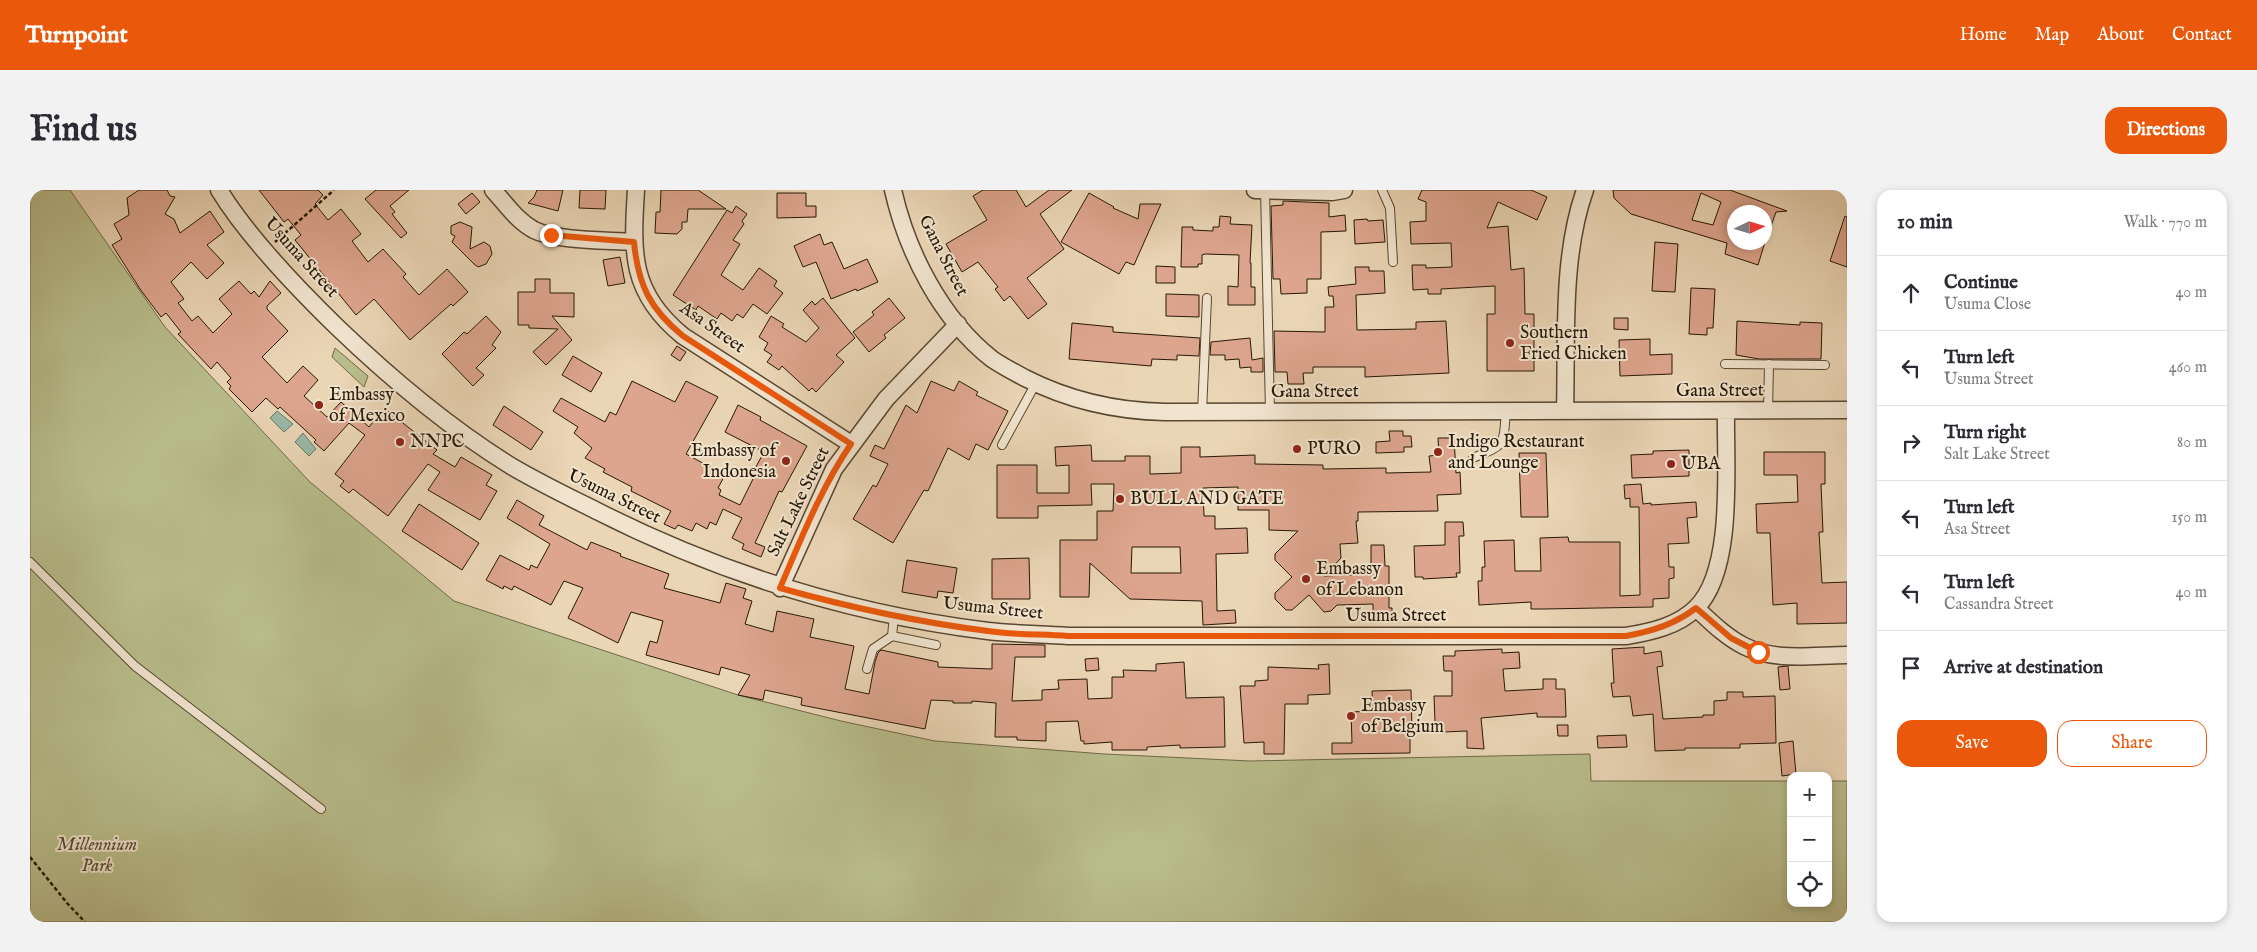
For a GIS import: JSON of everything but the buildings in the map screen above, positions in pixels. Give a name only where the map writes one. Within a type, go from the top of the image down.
[{"type":"street","name":"Usuma Street","points":[[219,190],[231,209],[266,250],[316,306],[365,354],[418,398],[511,466],[636,531],[719,566],[780,588],[894,616],[990,632],[1068,636],[1626,636],[1668,626],[1682,619],[1696,608],[1715,578],[1721,556],[1724,528],[1726,411]]},
{"type":"street","points":[[493,190],[518,219],[535,230],[551,235],[634,242]]},
{"type":"street","name":"Asa Street","points":[[636,190],[634,242],[636,265],[642,284],[652,304],[666,322],[683,336],[851,444]]},
{"type":"street","name":"Gana Street","points":[[893,190],[900,217],[926,276],[958,324],[992,359],[1036,383],[1082,402],[1107,408],[1133,411],[1202,412],[1847,410]]},
{"type":"street","points":[[1255,190],[1332,192],[1344,190]]},
{"type":"street","points":[[1565,411],[1570,268],[1574,232],[1585,190]]},
{"type":"street","name":"Salt Lake Street","points":[[780,588],[834,469],[892,392],[958,324]]},
{"type":"street","points":[[1696,608],[1731,638],[1758,652],[1775,655],[1847,655]]},
{"type":"lane","points":[[1265,190],[1270,412]]},
{"type":"lane","points":[[1382,190],[1390,208],[1393,262]]},
{"type":"lane","points":[[1202,412],[1207,298]]},
{"type":"lane","points":[[1725,364],[1825,365]]},
{"type":"lane","points":[[1768,411],[1769,364]]},
{"type":"lane","points":[[1002,445],[1036,383]]},
{"type":"lane","points":[[1473,458],[1499,447],[1504,438],[1506,411]]},
{"type":"lane","points":[[30,562],[135,666],[321,809]]},
{"type":"lane","points":[[892,636],[894,616]]},
{"type":"lane","points":[[867,669],[873,649],[892,636],[936,644]]},
{"type":"path","points":[[266,250],[334,190]]},
{"type":"path","points":[[30,857],[61,897],[85,922]]},
{"type":"green space","name":"Millennium Park","points":[[30,190],[70,190],[165,327],[310,482],[454,601],[738,695],[841,721],[935,741],[1104,754],[1250,761],[1590,754],[1591,781],[1787,781],[1787,907],[1832,907],[1832,781],[1847,781],[1847,922],[30,922]]},
{"type":"green space","points":[[335,348],[368,376],[364,387],[332,357]]},
{"type":"shaded area","points":[[277,411],[293,424],[284,432],[270,418]]},
{"type":"shaded area","points":[[303,433],[316,449],[309,456],[295,442]]},
{"type":"place","name":"Southern Fried Chicken","points":[[1510,343]]},
{"type":"place","name":"Embassy of Mexico","points":[[319,405]]},
{"type":"place","name":"NNPC","points":[[400,442]]},
{"type":"place","name":"PURO","points":[[1297,449]]},
{"type":"place","name":"Indigo Restaurant and Lounge","points":[[1438,452]]},
{"type":"place","name":"Embassy of Indonesia","points":[[786,461]]},
{"type":"place","name":"UBA","points":[[1671,464]]},
{"type":"place","name":"BULL AND GATE","points":[[1120,499]]},
{"type":"place","name":"Embassy of Lebanon","points":[[1306,579]]},
{"type":"place","name":"Embassy of Belgium","points":[[1351,716]]},
{"type":"route","points":[[551,235],[634,242],[636,265],[642,284],[652,304],[666,322],[683,336],[851,444],[834,469],[820,497],[780,588],[839,604],[929,622],[990,632],[1068,636],[1626,636],[1668,626],[1682,619],[1696,608],[1731,638],[1758,652]]}]
